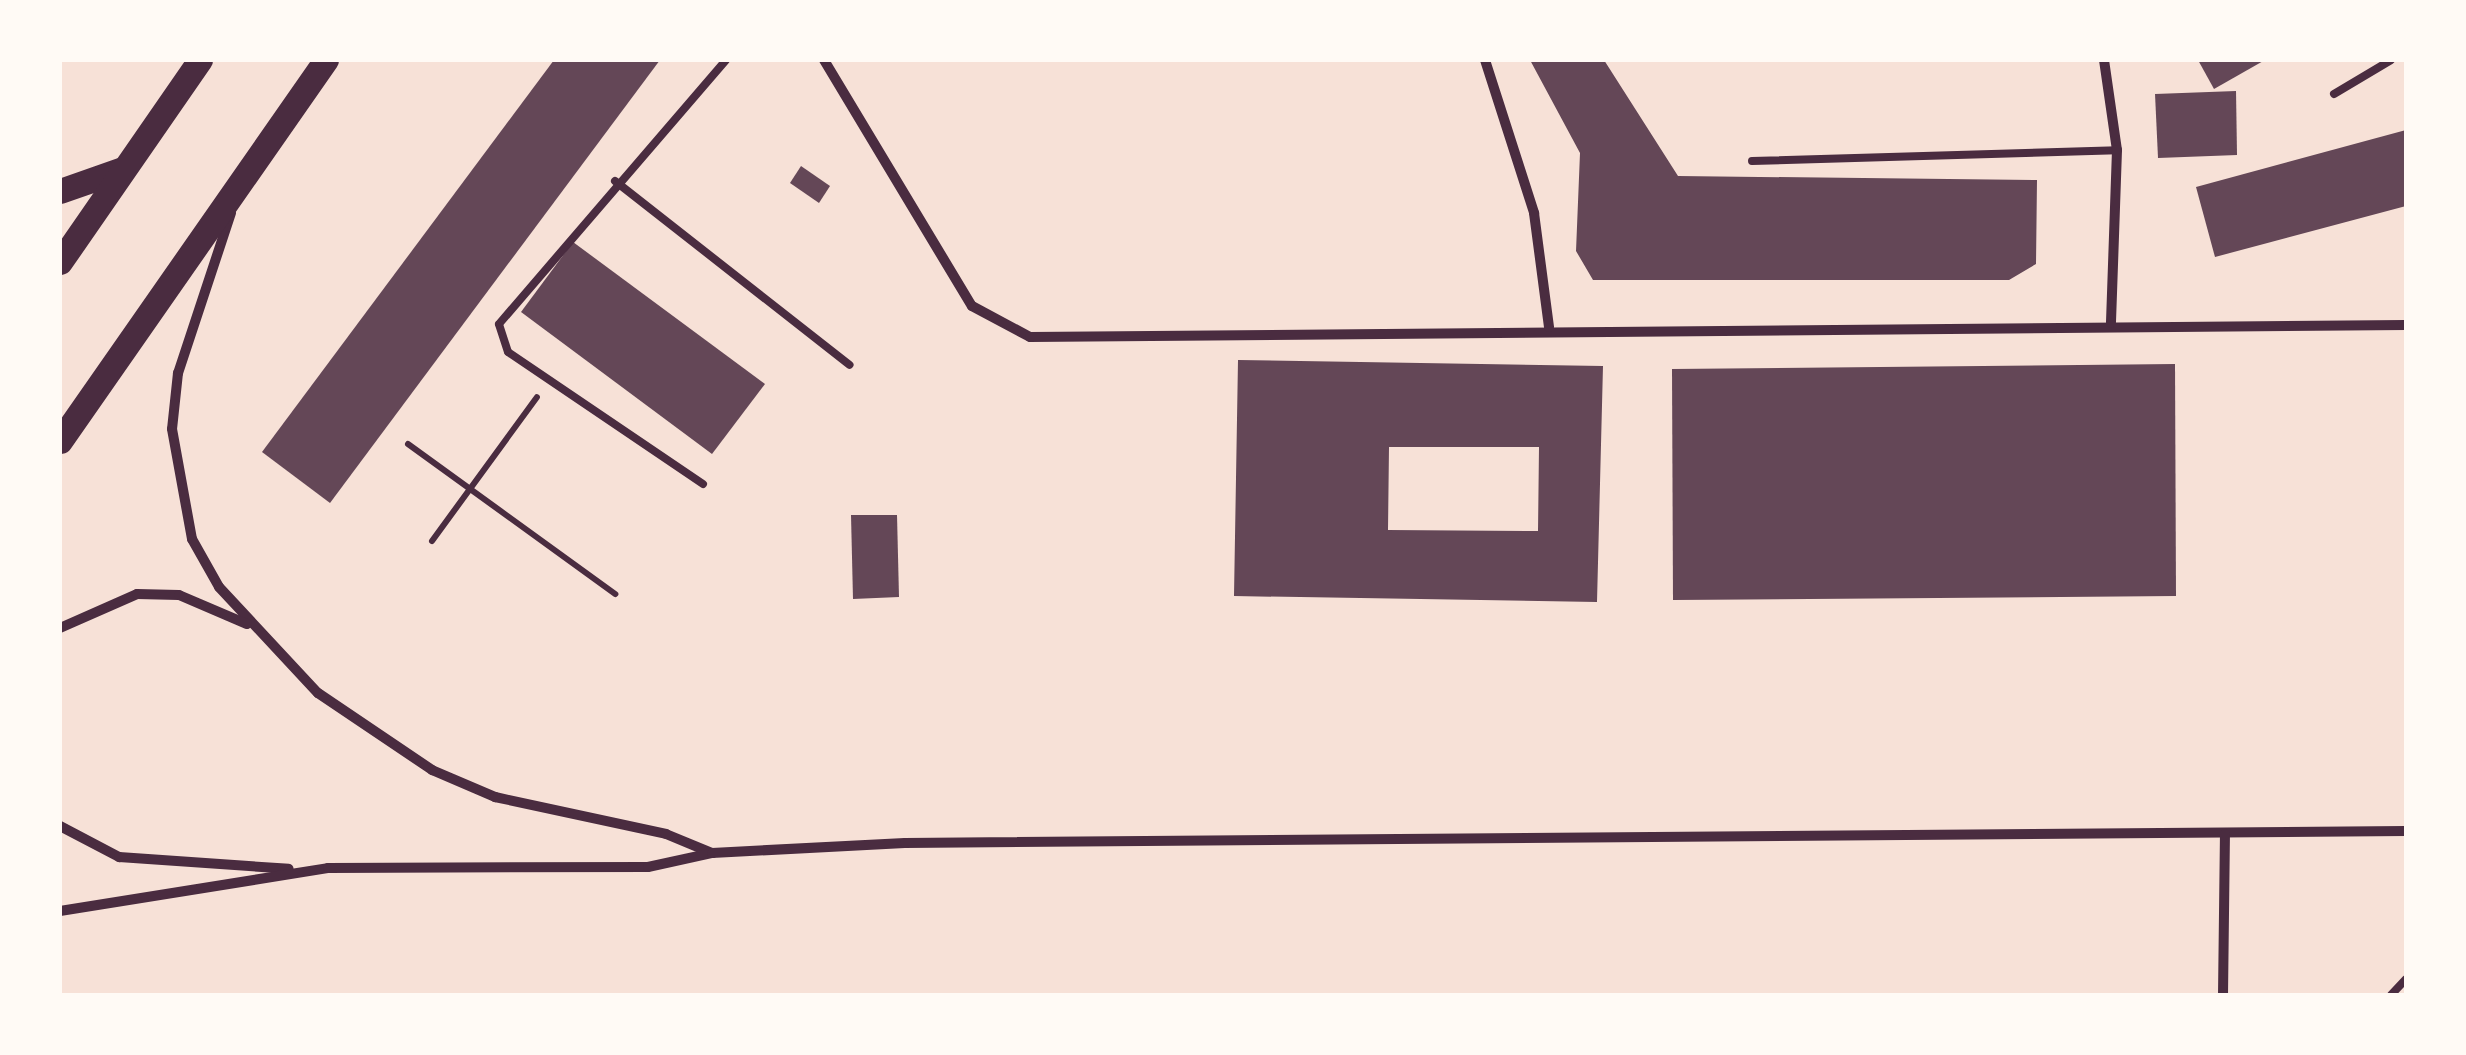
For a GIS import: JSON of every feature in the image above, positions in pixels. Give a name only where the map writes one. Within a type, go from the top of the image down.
[{"type":"main road","points":[[60,262],[120,170],[200,60]]},
{"type":"main road","points":[[60,442],[249,159],[326,60]]},
{"type":"main road","points":[[60,191],[120,170]]},
{"type":"street","points":[[824,60],[972,306],[1014,332],[1062,339],[1549,327],[2406,325]]},
{"type":"street","points":[[1485,60],[1534,212],[1549,327]]},
{"type":"street","points":[[2104,60],[2117,150],[2112,323]]},
{"type":"street","points":[[249,159],[178,374],[172,429],[192,538],[256,630],[318,693],[432,770],[495,798],[666,834],[712,853]]},
{"type":"street","points":[[60,628],[137,594],[179,595],[256,630]]},
{"type":"street","points":[[60,826],[119,857],[296,870],[648,868],[712,853],[1113,838],[2406,831]]},
{"type":"street","points":[[2223,995],[2225,834]]},
{"type":"street","points":[[60,912],[296,870]]},
{"type":"lane","points":[[703,484],[508,352],[498,324],[615,181],[726,60]]},
{"type":"lane","points":[[2334,94],[2391,60]]},
{"type":"lane","points":[[1752,161],[2117,150]]},
{"type":"lane","points":[[615,181],[850,365]]},
{"type":"lane","points":[[2391,995],[2406,980]]},
{"type":"path","points":[[432,540],[550,380]]},
{"type":"path","points":[[408,444],[615,594]]},
{"type":"building","points":[[554,60],[660,60],[330,503],[262,452]]},
{"type":"building","points":[[1530,60],[1604,60],[1678,176],[2037,180],[2036,264],[2009,280],[1593,280],[1576,251],[1580,153]]},
{"type":"building","points":[[2198,60],[2265,60],[2214,89]]},
{"type":"building","points":[[2236,91],[2237,155],[2158,158],[2155,94]]},
{"type":"building","points":[[2406,130],[2406,206],[2215,257],[2196,187]]},
{"type":"building","points":[[801,166],[830,186],[819,203],[790,183]]},
{"type":"building","points":[[573,242],[765,384],[712,454],[521,312]]},
{"type":"building","points":[[1238,360],[1603,366],[1597,602],[1234,596]],"holes":[[[1389,447],[1539,447],[1538,531],[1388,530]]]},
{"type":"building","points":[[2175,364],[2176,596],[1673,600],[1672,369]]},
{"type":"building","points":[[851,515],[897,515],[899,597],[853,599]]}]
